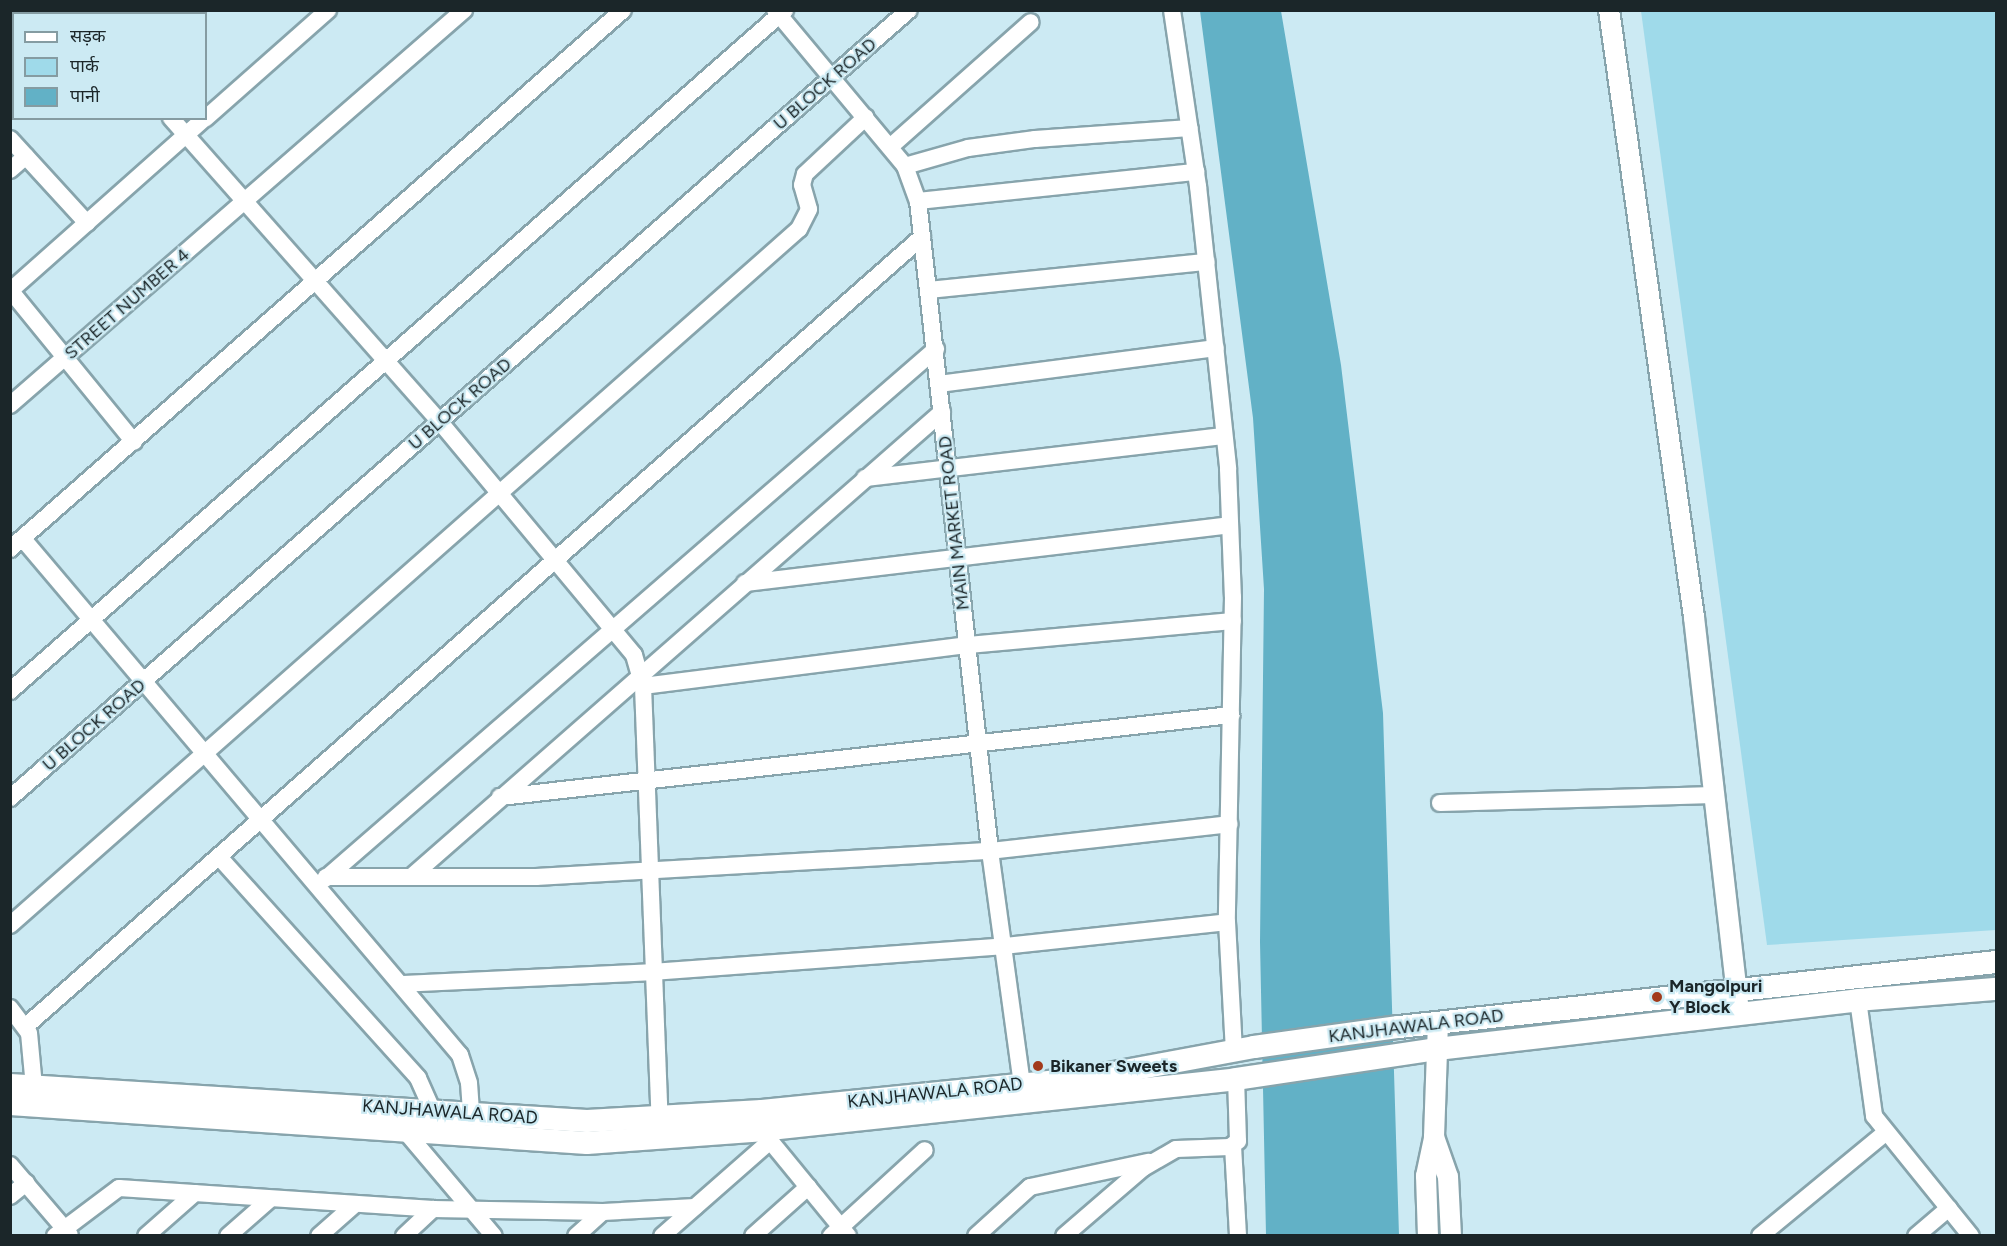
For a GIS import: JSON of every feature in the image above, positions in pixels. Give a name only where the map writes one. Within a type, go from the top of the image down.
[{"type":"main road","name":"KANJHAWALA ROAD","points":[[10,1085],[409,1109],[766,1135],[1023,1093],[1087,1078],[1244,1049],[1399,1027],[1996,962]]},
{"type":"main road","name":"KANJHAWALA ROAD","points":[[10,1104],[587,1143],[660,1127],[762,1111],[1243,1077],[1437,1049],[1858,1000],[1996,989]]},
{"type":"street","points":[[207,116],[328,10]]},
{"type":"street","name":"STREET NUMBER 4","points":[[10,405],[464,10]]},
{"type":"street","points":[[471,1114],[467,1074],[460,1055],[401,984],[323,880],[262,819],[92,619],[17,544],[315,284],[623,10]]},
{"type":"street","name":"U BLOCK ROAD","points":[[10,798],[909,10]]},
{"type":"street","points":[[1172,10],[1196,172],[1224,435],[1233,621],[1227,922],[1244,1049]]},
{"type":"street","points":[[1609,10],[1694,617],[1739,1014]]},
{"type":"street","points":[[10,691],[780,12]]},
{"type":"street","name":"MAIN MARKET ROAD","points":[[780,12],[905,166],[918,201],[936,349],[957,559],[980,742],[990,851],[1023,1093]]},
{"type":"street","points":[[890,147],[1031,22]]},
{"type":"street","points":[[10,925],[496,493],[799,229],[809,209],[802,184],[805,174],[866,117]]},
{"type":"street","points":[[173,120],[243,203],[440,422],[496,493],[634,655],[642,679],[660,1127]]},
{"type":"street","points":[[134,442],[11,290],[203,120]]},
{"type":"street","points":[[905,166],[968,148],[1035,139],[1190,128]]},
{"type":"street","points":[[10,139],[87,223]]},
{"type":"street","points":[[10,170],[26,156]]},
{"type":"street","points":[[918,201],[1196,172]]},
{"type":"street","points":[[26,1026],[220,858],[922,237]]},
{"type":"street","points":[[929,290],[1207,262]]},
{"type":"street","points":[[939,384],[1216,348]]},
{"type":"street","points":[[323,880],[613,632],[936,349]]},
{"type":"street","points":[[411,877],[500,797],[642,679],[745,583],[942,412]]},
{"type":"street","points":[[864,478],[947,466],[1224,435]]},
{"type":"street","points":[[745,583],[1230,525]]},
{"type":"street","points":[[642,679],[968,645],[1233,621]]},
{"type":"street","points":[[500,797],[1231,715]]},
{"type":"street","points":[[1440,803],[1714,795]]},
{"type":"street","points":[[323,880],[648,871],[990,851],[1229,824]]},
{"type":"street","points":[[220,858],[418,1078],[433,1111]]},
{"type":"street","points":[[401,984],[652,972],[1004,946],[1227,922]]},
{"type":"street","points":[[1858,1000],[1871,1103],[1885,1133],[1971,1236]]},
{"type":"street","points":[[10,1008],[26,1026],[34,1087]]},
{"type":"street","points":[[1428,1236],[1426,1176],[1434,1137],[1438,1023]]},
{"type":"street","points":[[1238,1236],[1233,1146],[1242,1132],[1243,1077]]},
{"type":"street","points":[[409,1109],[406,1132],[493,1235]]},
{"type":"street","points":[[1760,1236],[1885,1133]]},
{"type":"street","points":[[662,1236],[695,1207],[766,1135],[808,1186],[840,1233],[925,1150]]},
{"type":"street","points":[[1434,1137],[1448,1177],[1451,1236]]},
{"type":"street","points":[[1064,1236],[1158,1160],[1176,1149],[1233,1146]]},
{"type":"street","points":[[976,1236],[1030,1187],[1158,1160]]},
{"type":"street","points":[[10,1165],[63,1233],[118,1188],[353,1206],[433,1209],[603,1212],[695,1207]]},
{"type":"street","points":[[10,1196],[26,1183]]},
{"type":"street","points":[[753,1236],[808,1186]]},
{"type":"street","points":[[146,1236],[195,1193]]},
{"type":"street","points":[[228,1236],[269,1200]]},
{"type":"street","points":[[319,1236],[353,1206]]},
{"type":"street","points":[[1916,1236],[1948,1208]]},
{"type":"street","points":[[404,1236],[433,1209]]},
{"type":"street","points":[[576,1236],[603,1212]]},
{"type":"green space","points":[[1641,11],[1996,11],[1996,930],[1767,945]]},
{"type":"water","points":[[1200,11],[1281,11],[1341,365],[1383,713],[1399,1235],[1266,1235],[1260,942],[1264,589],[1253,418]]},
{"type":"place","name":"Mangolpuri Y Block","points":[[1657,997]]},
{"type":"place","name":"Bikaner Sweets","points":[[1038,1066]]}]
